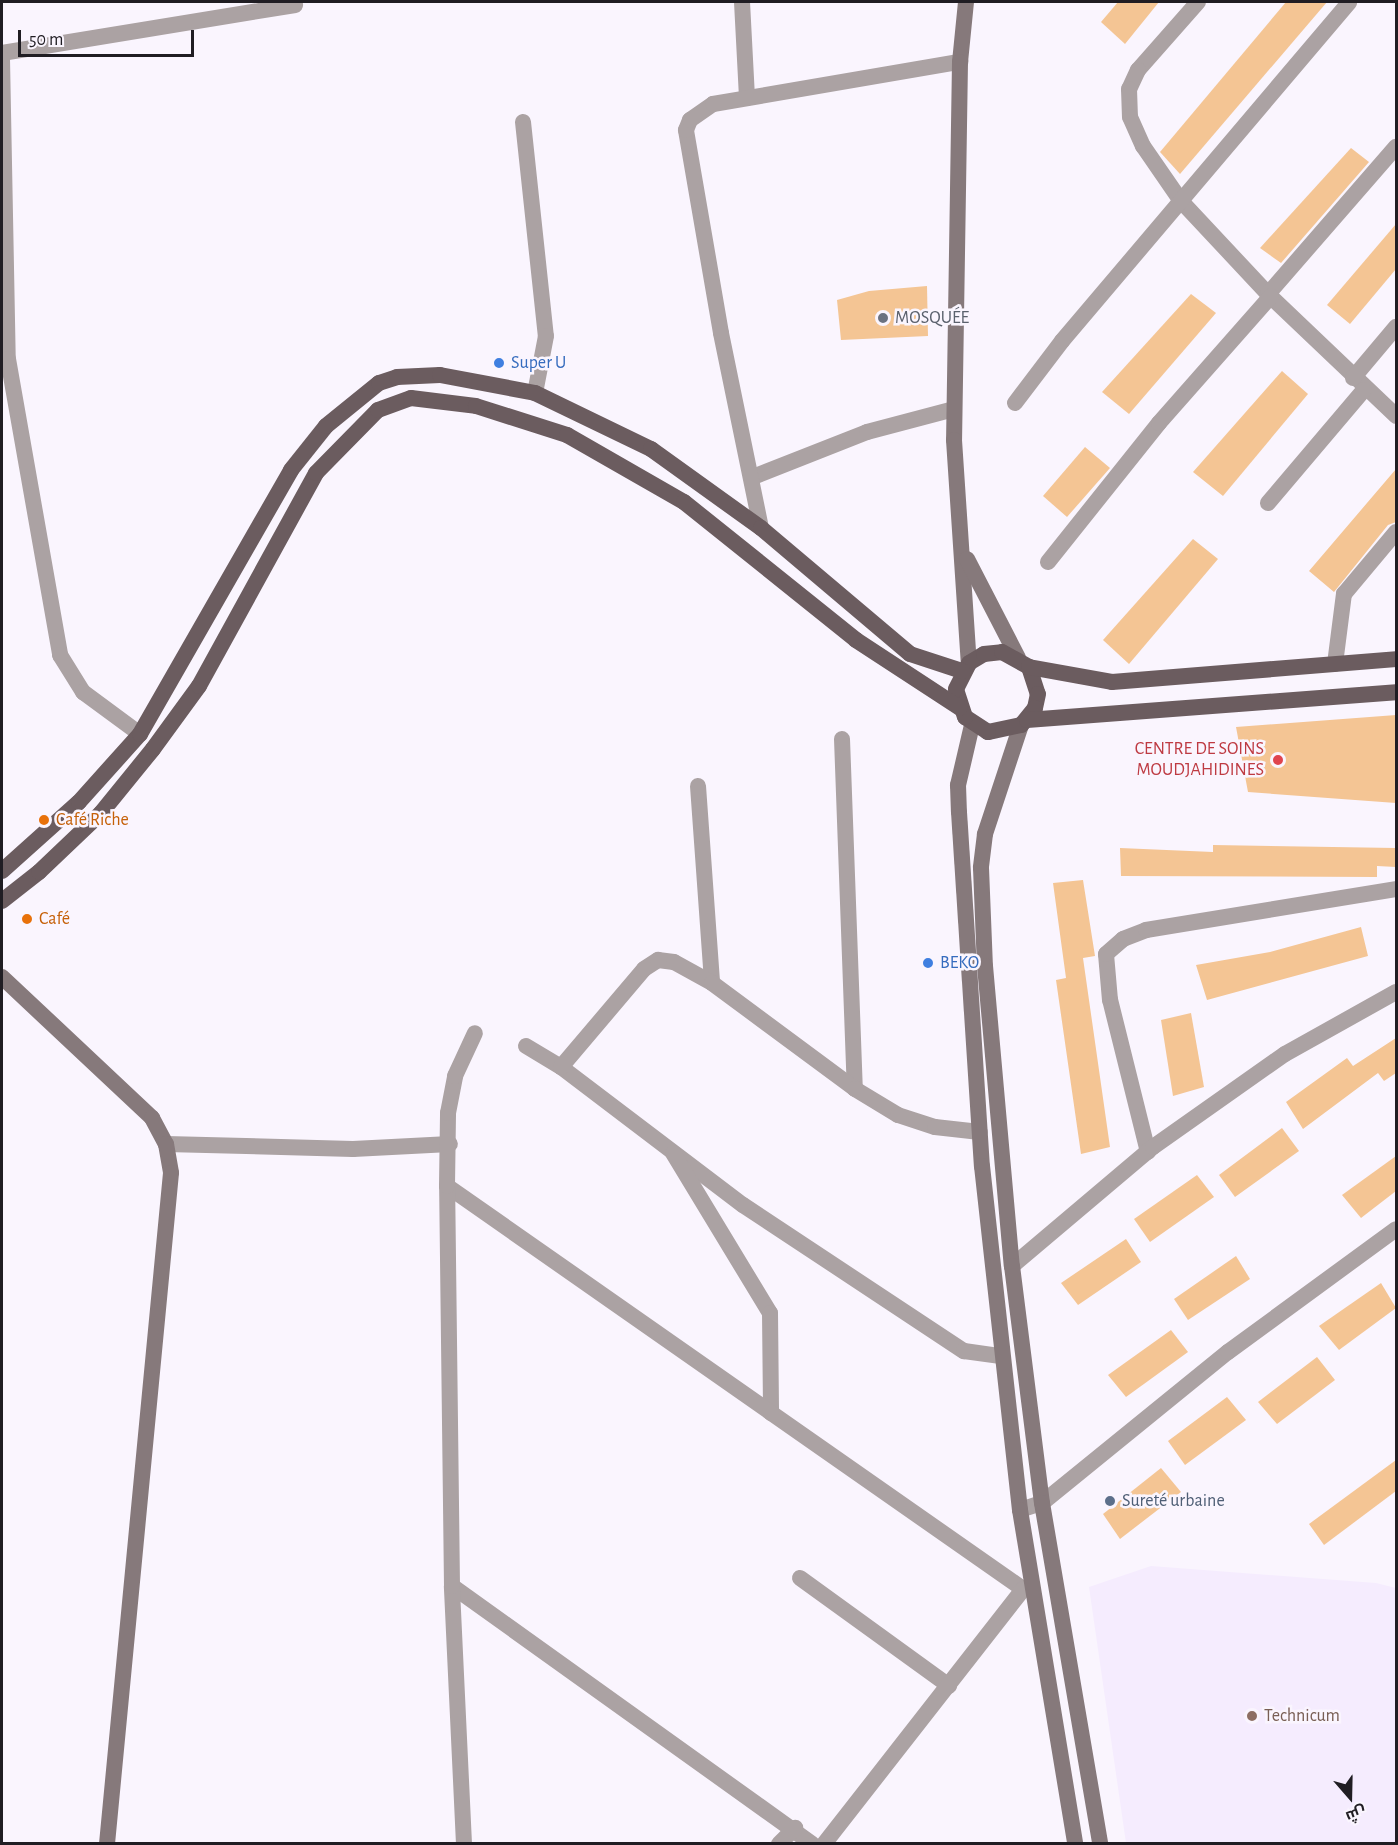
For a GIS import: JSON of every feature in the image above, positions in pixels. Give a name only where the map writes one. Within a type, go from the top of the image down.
[{"type":"main road","points":[[960,708],[956,689],[966,667],[964,553],[954,409],[960,62],[966,2]]},
{"type":"main road","points":[[2,871],[79,802],[140,734],[291,470],[326,426],[379,383],[397,377],[440,375],[535,393],[651,449],[761,528],[910,654],[966,667],[984,654],[1002,652],[1023,662],[1112,682],[1396,659]]},
{"type":"main road","points":[[2,901],[39,872],[101,813],[153,749],[199,686],[316,473],[378,410],[411,398],[476,406],[567,435],[684,502],[856,640],[960,708],[972,724],[988,732],[1024,722],[1396,692]]},
{"type":"main road","points":[[964,553],[1038,694],[1024,722],[993,803],[981,868],[986,978],[1012,1266],[1042,1503],[1100,1844]]},
{"type":"main road","points":[[972,724],[958,785],[980,1132],[1001,1356],[1027,1588],[1075,1844]]},
{"type":"main road","points":[[2,977],[152,1118],[166,1144],[169,1218],[107,1844]]},
{"type":"street","points":[[742,2],[747,98]]},
{"type":"street","points":[[1198,2],[1138,70],[1129,89],[1130,117],[1143,146],[1181,201],[1270,295],[1359,384],[1396,416]]},
{"type":"street","points":[[1015,403],[1349,2]]},
{"type":"street","points":[[2,53],[296,5]]},
{"type":"street","points":[[2,58],[5,360],[60,655],[83,692],[140,734]]},
{"type":"street","points":[[761,528],[753,477],[721,333],[686,130],[703,108],[747,98],[960,62]]},
{"type":"street","points":[[523,122],[546,336],[535,393]]},
{"type":"street","points":[[1048,562],[1159,423],[1396,147]]},
{"type":"street","points":[[1268,503],[1359,384],[1396,327]]},
{"type":"street","points":[[753,477],[867,432],[954,409]]},
{"type":"street","points":[[1335,664],[1344,594],[1396,532]]},
{"type":"street","points":[[842,739],[855,1089]]},
{"type":"street","points":[[698,786],[712,983]]},
{"type":"street","points":[[1148,1152],[1110,1000],[1106,954],[1123,939],[1146,930],[1396,889]]},
{"type":"street","points":[[561,1066],[644,969],[658,960],[674,962],[712,983],[855,1089],[898,1115],[935,1127],[980,1132]]},
{"type":"street","points":[[1012,1266],[1148,1152],[1285,1054],[1396,992]]},
{"type":"street","points":[[464,1844],[452,1586],[447,1186],[450,1144],[448,1113],[456,1076],[475,1033]]},
{"type":"street","points":[[526,1046],[561,1066],[743,1205],[964,1351],[1001,1356]]},
{"type":"street","points":[[166,1144],[353,1149],[450,1144]]},
{"type":"street","points":[[670,1147],[770,1313],[771,1413]]},
{"type":"street","points":[[447,1186],[771,1413],[1027,1588],[824,1844]]},
{"type":"street","points":[[1020,1510],[1042,1503],[1228,1352],[1396,1229]]},
{"type":"street","points":[[800,1578],[949,1686]]},
{"type":"street","points":[[452,1586],[795,1828],[812,1844]]},
{"type":"street","points":[[779,1844],[795,1828]]},
{"type":"shaded area","name":"Technicum","points":[[1151,1566],[1376,1583],[1396,1588],[1396,1843],[1126,1843],[1089,1587]]},
{"type":"building","points":[[1118,2],[1159,2],[1125,44],[1101,22]]},
{"type":"building","points":[[1286,2],[1327,2],[1180,174],[1160,152]]},
{"type":"building","points":[[1351,148],[1369,162],[1281,263],[1260,248]]},
{"type":"building","points":[[1396,224],[1396,269],[1350,324],[1327,305]]},
{"type":"building","name":"MOSQUÉE","points":[[927,286],[928,336],[841,340],[837,300],[869,291]]},
{"type":"building","points":[[1191,294],[1216,313],[1129,414],[1102,392]]},
{"type":"building","points":[[1282,371],[1308,394],[1223,496],[1193,472]]},
{"type":"building","points":[[1085,447],[1110,468],[1067,517],[1043,496]]},
{"type":"building","points":[[1396,469],[1396,522],[1388,525],[1334,592],[1309,571]]},
{"type":"building","points":[[1193,539],[1218,559],[1129,664],[1103,640]]},
{"type":"building","points":[[1396,715],[1396,803],[1248,792],[1236,727]]},
{"type":"building","points":[[1213,845],[1396,848],[1396,867],[1377,866],[1377,877],[1121,876],[1120,848],[1213,852]]},
{"type":"building","points":[[1083,880],[1095,956],[1083,958],[1110,1147],[1081,1154],[1056,980],[1066,978],[1053,883]]},
{"type":"building","points":[[1361,927],[1368,956],[1207,1000],[1196,965],[1270,952]]},
{"type":"building","points":[[1191,1013],[1204,1087],[1173,1096],[1161,1020]]},
{"type":"building","points":[[1396,1038],[1396,1073],[1384,1081],[1378,1073],[1303,1129],[1286,1102],[1347,1058],[1353,1066]]},
{"type":"building","points":[[1282,1128],[1299,1151],[1235,1197],[1219,1175]]},
{"type":"building","points":[[1396,1156],[1396,1191],[1361,1218],[1342,1195]]},
{"type":"building","points":[[1197,1175],[1214,1197],[1150,1242],[1134,1219]]},
{"type":"building","points":[[1126,1239],[1141,1262],[1078,1305],[1061,1283]]},
{"type":"building","points":[[1236,1256],[1250,1279],[1188,1320],[1174,1299]]},
{"type":"building","points":[[1381,1283],[1396,1308],[1339,1350],[1319,1326]]},
{"type":"building","points":[[1171,1330],[1188,1352],[1126,1397],[1108,1375]]},
{"type":"building","points":[[1317,1357],[1335,1380],[1277,1424],[1258,1402]]},
{"type":"building","points":[[1227,1397],[1246,1420],[1185,1465],[1168,1441]]},
{"type":"building","points":[[1396,1460],[1396,1491],[1324,1545],[1309,1524]]},
{"type":"building","points":[[1161,1468],[1181,1492],[1120,1539],[1103,1514]]},
{"type":"place","name":"MOSQUÉE","points":[[883,318]]},
{"type":"place","name":"Super U","points":[[499,363]]},
{"type":"place","name":"CENTRE DE SOINS MOUDJAHIDINES","points":[[1278,760]]},
{"type":"place","name":"Café Riche","points":[[44,820]]},
{"type":"place","name":"Café","points":[[27,919]]},
{"type":"place","name":"BEKO","points":[[928,963]]},
{"type":"place","name":"Sureté urbaine","points":[[1110,1501]]},
{"type":"place","name":"Technicum","points":[[1252,1716]]}]
